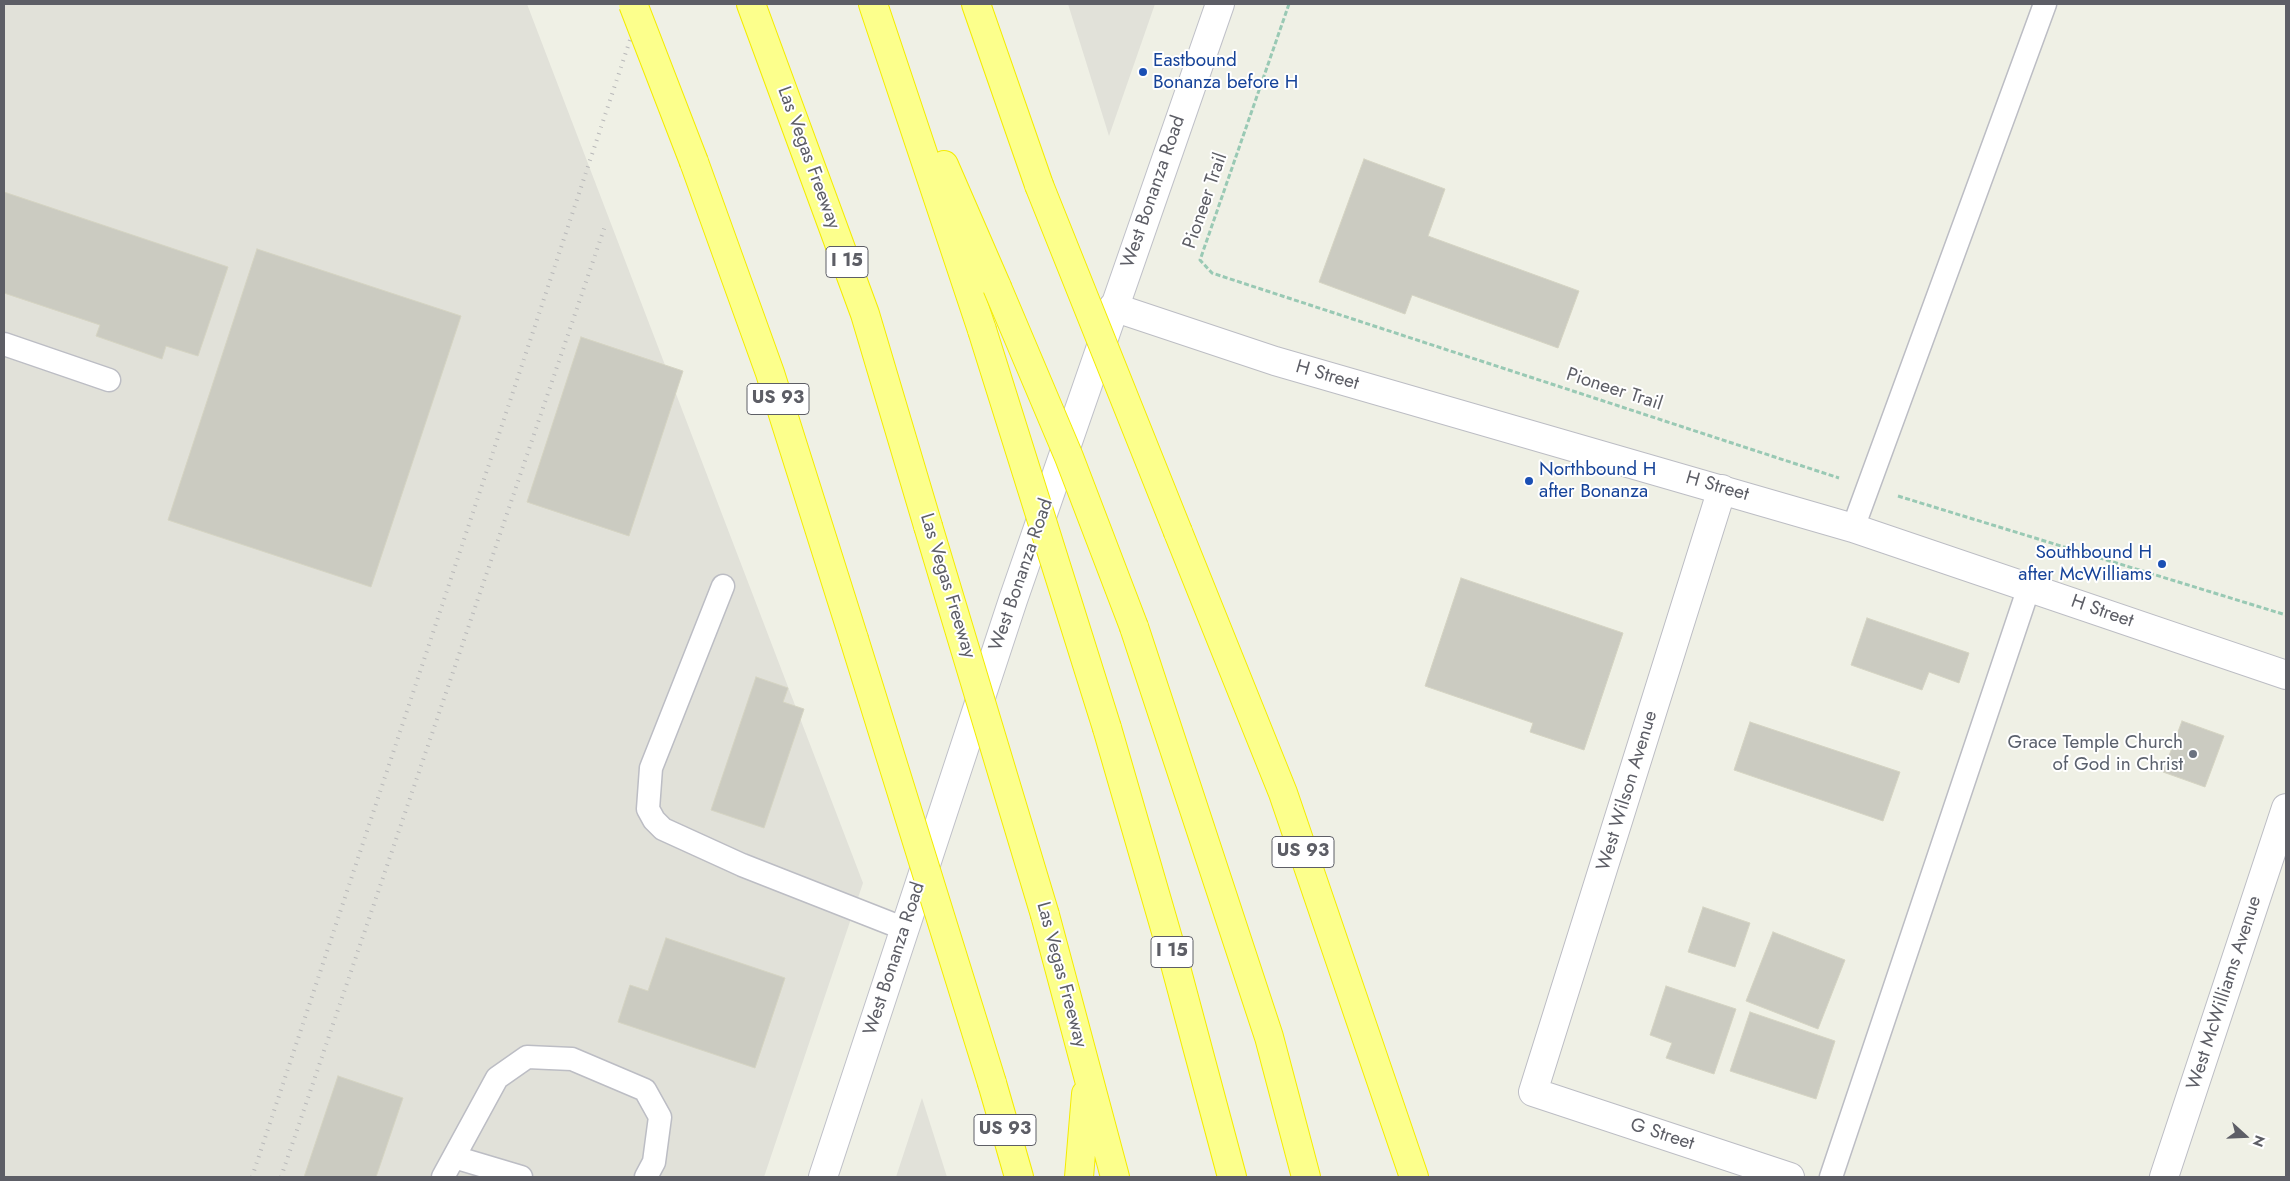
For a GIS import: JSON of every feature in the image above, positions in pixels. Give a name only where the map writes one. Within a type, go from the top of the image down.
[{"type":"highway","name":"US 93","points":[[633,4],[694,162],[770,374],[992,1083],[1019,1177]]},
{"type":"highway","name":"Las Vegas Freeway","points":[[751,4],[866,314],[1045,915],[1116,1177]]},
{"type":"highway","name":"US 93","points":[[976,4],[1039,185],[1283,793],[1414,1177]]},
{"type":"highway","points":[[875,8],[1069,457],[1134,627],[1269,1037],[1306,1177]]},
{"type":"highway","name":"I 15","points":[[875,8],[982,330],[1107,728],[1171,949],[1232,1177]]},
{"type":"highway","points":[[1079,1177],[1087,1075]]},
{"type":"street","name":"West Bonanza Road","points":[[823,1177],[1013,600],[1113,307],[1220,4]]},
{"type":"street","name":"H Street","points":[[1113,307],[1275,361],[1853,528],[2286,674]]},
{"type":"street","name":"West Wilson Avenue","points":[[1534,1092],[1722,489]]},
{"type":"street","name":"West McWilliams Avenue","points":[[2164,1177],[2286,808]]},
{"type":"street","name":"G Street","points":[[1534,1092],[1790,1177]]},
{"type":"lane","points":[[1853,528],[2045,4]]},
{"type":"lane","points":[[4,344],[109,380]]},
{"type":"lane","points":[[723,586],[651,768],[648,809],[654,820],[663,829],[742,865],[905,929]]},
{"type":"lane","points":[[1831,1177],[2029,587]]},
{"type":"lane","points":[[443,1177],[497,1078],[527,1057],[572,1059],[645,1090],[660,1117],[654,1162],[646,1177]]},
{"type":"lane","points":[[454,1157],[521,1177]]},
{"type":"path","name":"Pioneer Trail","points":[[1289,4],[1200,260],[1212,273],[1867,487],[2286,615]]},
{"type":"shaded area","points":[[4,4],[527,4],[863,883],[764,1177],[4,1177]]},
{"type":"shaded area","points":[[1068,4],[1155,4],[1109,136]]},
{"type":"shaded area","points":[[922,1098],[947,1177],[896,1177]]},
{"type":"building","points":[[1364,159],[1445,189],[1428,236],[1579,291],[1558,348],[1412,295],[1405,314],[1319,282]]},
{"type":"building","points":[[4,192],[228,267],[198,356],[166,346],[162,359],[96,336],[100,325],[4,293]]},
{"type":"building","points":[[257,249],[461,316],[371,587],[168,520]]},
{"type":"building","points":[[581,337],[683,371],[629,536],[527,502]]},
{"type":"building","points":[[1461,578],[1623,633],[1584,750],[1530,732],[1533,723],[1425,686]]},
{"type":"building","points":[[1867,618],[1969,653],[1959,683],[1929,672],[1922,690],[1851,665]]},
{"type":"building","points":[[756,677],[788,688],[783,702],[804,709],[764,828],[711,810]]},
{"type":"building","name":"Grace Temple Church of God in Christ","points":[[2182,721],[2224,736],[2205,787],[2163,772]]},
{"type":"building","points":[[1750,722],[1900,772],[1883,821],[1734,770]]},
{"type":"building","points":[[1703,907],[1750,923],[1735,967],[1688,952]]},
{"type":"building","points":[[1773,932],[1845,960],[1818,1029],[1746,1001]]},
{"type":"building","points":[[666,938],[785,978],[755,1068],[618,1022],[630,985],[648,991]]},
{"type":"building","points":[[1666,986],[1736,1009],[1714,1074],[1666,1058],[1672,1043],[1650,1035]]},
{"type":"building","points":[[1750,1012],[1835,1041],[1816,1099],[1730,1071]]},
{"type":"building","points":[[338,1076],[403,1098],[376,1177],[304,1177]]},
{"type":"railway","points":[[252,1177],[642,4]]},
{"type":"railway","points":[[281,1177],[606,223]]},
{"type":"place","name":"Eastbound Bonanza before H","points":[[1143,72]]},
{"type":"place","name":"Northbound H after Bonanza","points":[[1529,481]]},
{"type":"place","name":"Southbound H after McWilliams","points":[[2162,564]]},
{"type":"place","name":"Grace Temple Church of God in Christ","points":[[2193,754]]}]
